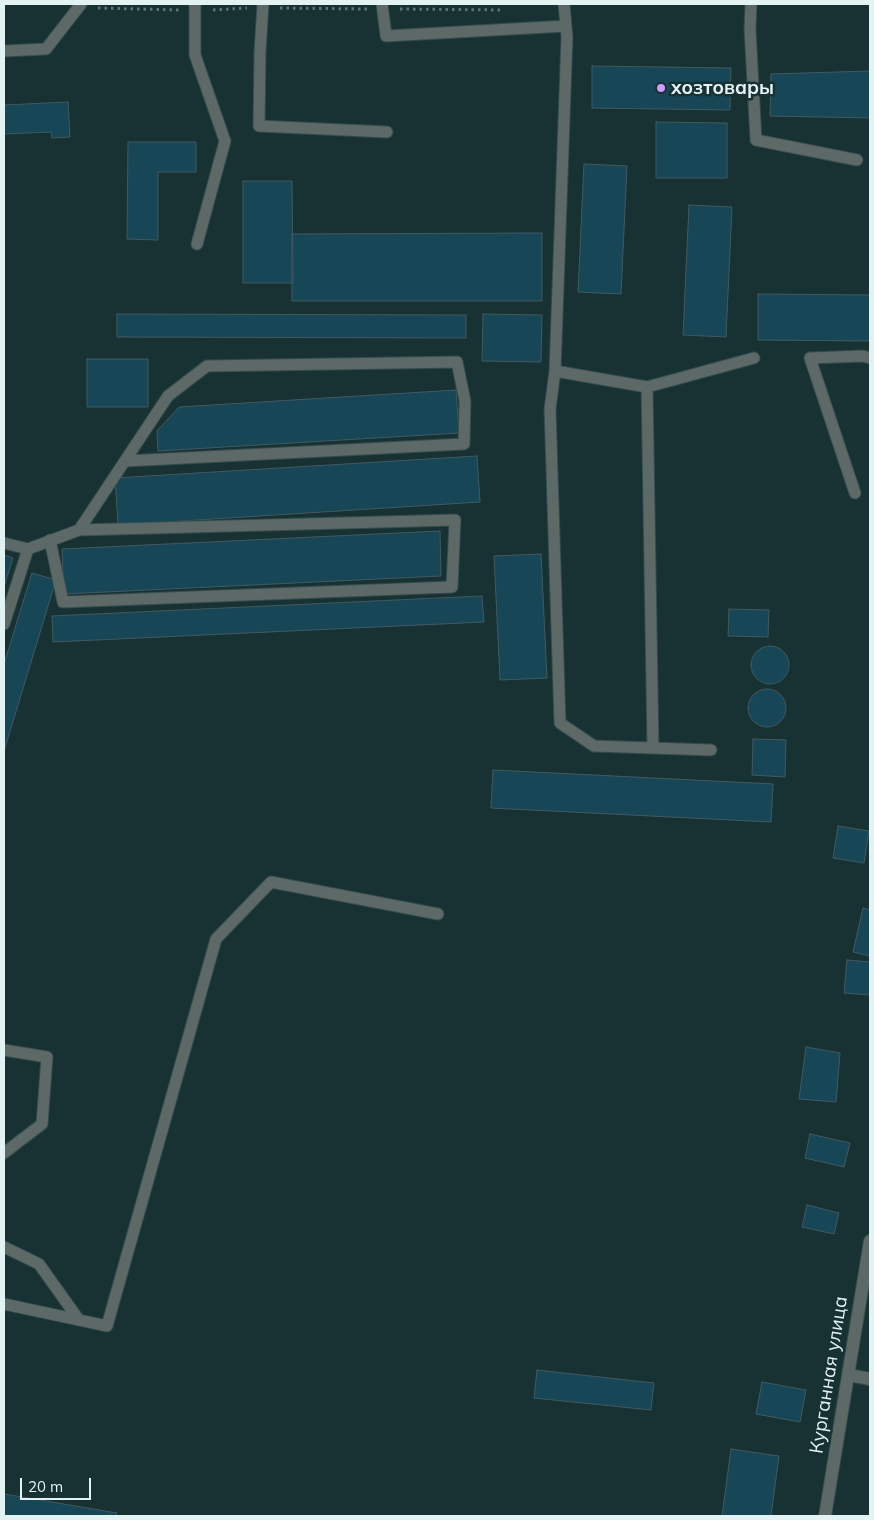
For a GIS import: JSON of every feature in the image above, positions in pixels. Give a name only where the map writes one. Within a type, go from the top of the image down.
[{"type":"street","name":"Курганная улица","points":[[825,1516],[870,1241]]},
{"type":"street","points":[[849,1374],[870,1379]]},
{"type":"lane","points":[[564,4],[566,26],[555,371],[550,409],[560,723],[594,746],[711,750]]},
{"type":"lane","points":[[751,4],[750,28],[756,140],[857,160]]},
{"type":"lane","points":[[4,51],[46,49],[80,6]]},
{"type":"lane","points":[[263,6],[260,52],[260,126],[387,132]]},
{"type":"lane","points":[[382,6],[386,36],[566,26]]},
{"type":"lane","points":[[194,7],[195,54],[225,141],[197,244]]},
{"type":"lane","points":[[855,493],[810,358],[863,356],[870,358]]},
{"type":"lane","points":[[555,371],[647,387],[754,358]]},
{"type":"lane","points":[[79,530],[168,396],[207,366],[457,362],[465,401],[464,444],[125,461]]},
{"type":"lane","points":[[647,387],[653,748]]},
{"type":"lane","points":[[4,543],[28,549],[50,540],[79,530],[455,520],[452,587],[63,602],[50,540]]},
{"type":"lane","points":[[4,624],[28,549]]},
{"type":"lane","points":[[4,1304],[107,1326],[216,939],[271,882],[438,914]]},
{"type":"lane","points":[[4,1050],[47,1057],[42,1124],[4,1153]]},
{"type":"lane","points":[[4,1247],[39,1264],[79,1320]]},
{"type":"path","points":[[80,6],[382,6],[507,10]]},
{"type":"building","name":"хозтовары","points":[[592,66],[731,68],[730,110],[592,108]]},
{"type":"building","points":[[870,71],[870,118],[770,116],[771,74]]},
{"type":"building","points":[[68,102],[70,137],[52,138],[51,132],[4,134],[4,105]]},
{"type":"building","points":[[656,122],[727,123],[727,178],[656,178]]},
{"type":"building","points":[[128,142],[196,142],[196,172],[158,172],[158,240],[127,239]]},
{"type":"building","points":[[584,164],[627,166],[621,294],[578,292]]},
{"type":"building","points":[[243,181],[292,181],[293,283],[243,283]]},
{"type":"building","points":[[689,205],[732,207],[726,337],[683,335]]},
{"type":"building","points":[[542,233],[542,301],[292,301],[292,234]]},
{"type":"building","points":[[758,294],[870,295],[870,341],[758,340]]},
{"type":"building","points":[[117,314],[466,315],[466,338],[117,337]]},
{"type":"building","points":[[483,314],[542,315],[541,362],[482,361]]},
{"type":"building","points":[[87,359],[148,359],[148,407],[87,407]]},
{"type":"building","points":[[456,390],[459,433],[158,451],[157,431],[179,407]]},
{"type":"building","points":[[477,456],[480,502],[118,525],[115,478]]},
{"type":"building","points":[[440,531],[441,576],[64,594],[62,549]]},
{"type":"building","points":[[541,554],[547,678],[500,680],[494,556]]},
{"type":"building","points":[[4,555],[13,558],[4,587]]},
{"type":"building","points":[[32,573],[56,580],[4,751],[4,664]]},
{"type":"building","points":[[482,596],[484,622],[53,642],[52,616]]},
{"type":"building","points":[[729,609],[769,610],[768,637],[728,636]]},
{"type":"building","points":[[770,646],[783,652],[789,665],[783,678],[770,684],[757,678],[751,665],[757,652]]},
{"type":"building","points":[[767,689],[780,695],[786,708],[780,721],[767,727],[754,721],[748,708],[754,695]]},
{"type":"building","points":[[753,739],[786,740],[785,777],[752,775]]},
{"type":"building","points":[[493,770],[773,784],[771,822],[491,808]]},
{"type":"building","points":[[838,826],[869,831],[864,863],[833,858]]},
{"type":"building","points":[[863,908],[870,910],[870,956],[853,952]]},
{"type":"building","points":[[847,960],[870,962],[870,995],[844,993]]},
{"type":"building","points":[[806,1047],[840,1053],[836,1102],[799,1099]]},
{"type":"building","points":[[810,1134],[850,1143],[844,1167],[805,1158]]},
{"type":"building","points":[[807,1205],[839,1213],[834,1234],[802,1227]]},
{"type":"building","points":[[537,1370],[654,1383],[651,1410],[534,1398]]},
{"type":"building","points":[[762,1382],[806,1390],[800,1422],[756,1414]]},
{"type":"building","points":[[731,1449],[779,1456],[771,1516],[722,1516]]},
{"type":"building","points":[[4,1494],[117,1513],[116,1516],[4,1516]]},
{"type":"place","name":"хозтовары","points":[[661,88]]}]
